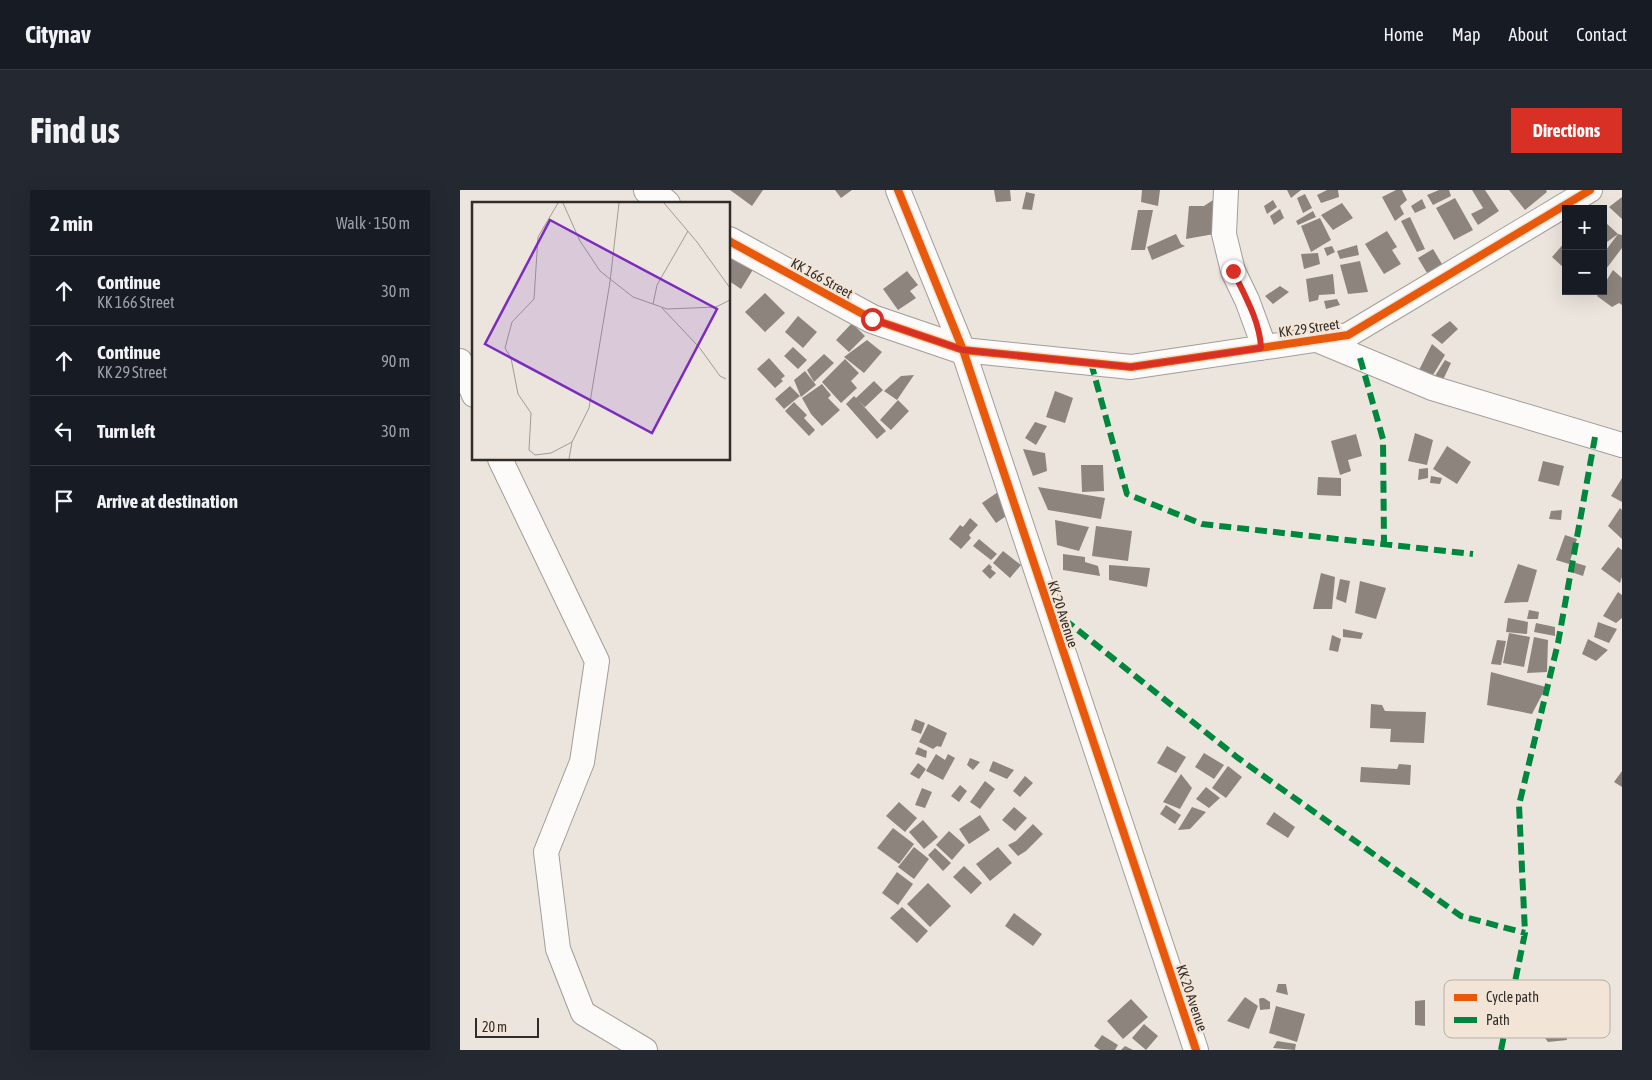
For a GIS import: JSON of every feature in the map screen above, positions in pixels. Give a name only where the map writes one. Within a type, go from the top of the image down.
[{"type":"street","points":[[648,190],[663,202]]},
{"type":"street","name":"KK 20 Avenue","points":[[898,190],[963,350],[1196,1050]]},
{"type":"street","points":[[1226,190],[1224,234],[1233,271],[1247,300],[1261,338],[1261,348]]},
{"type":"street","name":"KK 29 Street","points":[[963,350],[1131,367],[1348,335],[1590,190]]},
{"type":"street","name":"KK 166 Street","points":[[730,242],[872,319],[963,350]]},
{"type":"street","points":[[1317,340],[1432,388],[1622,445]]},
{"type":"street","points":[[460,361],[472,390]]},
{"type":"street","points":[[500,460],[597,661],[582,762],[546,852],[558,949],[583,1013],[645,1050]]},
{"type":"building","points":[[730,190],[763,190],[752,206]]},
{"type":"building","points":[[835,190],[852,190],[841,198]]},
{"type":"building","points":[[994,190],[1010,190],[1011,201],[996,202]]},
{"type":"building","points":[[1142,190],[1160,190],[1158,206],[1141,202]]},
{"type":"building","points":[[1287,190],[1301,190],[1291,198]]},
{"type":"building","points":[[1327,190],[1338,190],[1339,197],[1321,203],[1317,195]]},
{"type":"building","points":[[1396,190],[1402,190],[1407,200],[1400,206],[1404,214],[1395,221],[1382,197]]},
{"type":"building","points":[[1439,190],[1449,190],[1451,196],[1433,205],[1427,195]]},
{"type":"building","points":[[1472,190],[1485,190],[1499,211],[1478,225],[1471,214],[1483,208]]},
{"type":"building","points":[[1509,190],[1546,190],[1547,192],[1525,210]]},
{"type":"building","points":[[1026,192],[1035,194],[1032,210],[1022,209]]},
{"type":"building","points":[[1305,194],[1312,208],[1303,213],[1297,198]]},
{"type":"building","points":[[1219,196],[1214,234],[1186,239],[1189,206],[1204,206]]},
{"type":"building","points":[[1622,197],[1622,219],[1609,207]]},
{"type":"building","points":[[1455,198],[1473,230],[1454,240],[1436,208]]},
{"type":"building","points":[[1422,199],[1426,208],[1415,213],[1411,206]]},
{"type":"building","points":[[1273,200],[1277,207],[1267,214],[1264,206]]},
{"type":"building","points":[[1342,203],[1353,218],[1333,230],[1321,215]]},
{"type":"building","points":[[1280,209],[1284,218],[1274,225],[1270,216]]},
{"type":"building","points":[[1138,210],[1153,210],[1145,250],[1131,250]]},
{"type":"building","points":[[1313,211],[1316,217],[1298,225],[1296,221]]},
{"type":"building","points":[[1410,217],[1425,249],[1417,252],[1401,221]]},
{"type":"building","points":[[1320,218],[1331,240],[1311,252],[1301,226]]},
{"type":"building","points":[[1607,224],[1618,234],[1607,242]]},
{"type":"building","points":[[1387,231],[1397,247],[1392,250],[1401,264],[1384,274],[1365,244]]},
{"type":"building","points":[[1176,234],[1181,244],[1185,246],[1152,260],[1147,247]]},
{"type":"building","points":[[1618,234],[1622,235],[1622,248],[1607,268],[1607,249]]},
{"type":"building","points":[[1357,245],[1359,255],[1340,259],[1337,251]]},
{"type":"building","points":[[1332,246],[1335,252],[1327,256],[1324,248]]},
{"type":"building","points":[[1562,246],[1562,266],[1552,257]]},
{"type":"building","points":[[1433,249],[1451,279],[1436,288],[1418,258]]},
{"type":"building","points":[[1318,253],[1320,264],[1304,269],[1301,254]]},
{"type":"building","points":[[734,254],[754,268],[741,289],[730,282],[730,260]]},
{"type":"building","points":[[1360,261],[1368,292],[1348,294],[1340,265]]},
{"type":"building","points":[[1613,270],[1622,278],[1622,305],[1619,303],[1612,307],[1597,296],[1607,295],[1607,280]]},
{"type":"building","points":[[907,271],[918,285],[910,291],[916,298],[898,310],[883,289]]},
{"type":"building","points":[[1333,274],[1335,294],[1319,295],[1318,300],[1309,302],[1306,279]]},
{"type":"building","points":[[1280,286],[1289,292],[1273,304],[1265,296]]},
{"type":"building","points":[[765,293],[785,313],[765,332],[745,312]]},
{"type":"building","points":[[1337,299],[1340,305],[1326,309],[1324,301]]},
{"type":"building","points":[[798,316],[817,332],[803,348],[785,332]]},
{"type":"building","points":[[1450,321],[1458,329],[1442,344],[1431,335]]},
{"type":"building","points":[[852,323],[865,336],[849,352],[836,340]]},
{"type":"building","points":[[867,340],[882,352],[864,373],[844,357]]},
{"type":"building","points":[[1432,344],[1445,355],[1430,380],[1417,374]]},
{"type":"building","points":[[793,347],[807,360],[798,369],[784,356]]},
{"type":"building","points":[[824,354],[834,363],[814,382],[807,370]]},
{"type":"building","points":[[769,358],[785,376],[781,379],[783,381],[775,388],[757,369]]},
{"type":"building","points":[[845,359],[859,373],[851,381],[857,388],[841,403],[822,382]]},
{"type":"building","points":[[1445,360],[1451,363],[1442,382],[1433,379]]},
{"type":"building","points":[[805,371],[816,385],[801,397],[794,380]]},
{"type":"building","points":[[914,375],[897,400],[884,391],[901,376]]},
{"type":"building","points":[[874,381],[883,390],[865,407],[859,401],[886,431],[877,439],[846,404],[854,396],[856,398]]},
{"type":"building","points":[[822,384],[831,395],[828,398],[840,410],[822,426],[811,414],[802,398]]},
{"type":"building","points":[[790,386],[800,396],[784,409],[775,399]]},
{"type":"building","points":[[1055,391],[1073,398],[1065,423],[1046,417]]},
{"type":"building","points":[[898,400],[909,411],[891,430],[880,420]]},
{"type":"building","points":[[794,402],[807,415],[804,418],[815,430],[809,436],[785,411]]},
{"type":"building","points":[[1035,422],[1047,426],[1036,445],[1025,438]]},
{"type":"building","points":[[1415,433],[1433,440],[1427,465],[1408,461]]},
{"type":"building","points":[[1356,434],[1362,456],[1348,460],[1351,471],[1340,475],[1331,441]]},
{"type":"building","points":[[1447,446],[1471,462],[1457,484],[1433,469]]},
{"type":"building","points":[[1023,449],[1045,453],[1047,471],[1033,476]]},
{"type":"building","points":[[1543,461],[1564,466],[1559,486],[1538,481]]},
{"type":"building","points":[[1081,465],[1103,465],[1104,491],[1082,492]]},
{"type":"building","points":[[1428,468],[1428,478],[1418,480],[1419,469]]},
{"type":"building","points":[[1431,476],[1442,478],[1440,484],[1430,483]]},
{"type":"building","points":[[1318,477],[1341,478],[1341,496],[1317,495]]},
{"type":"building","points":[[1622,478],[1622,502],[1611,496]]},
{"type":"building","points":[[1038,487],[1105,498],[1101,519],[1048,510]]},
{"type":"building","points":[[998,492],[1012,512],[996,523],[982,503]]},
{"type":"building","points":[[1620,508],[1622,510],[1622,539],[1608,526]]},
{"type":"building","points":[[1562,510],[1561,520],[1549,519],[1551,511]]},
{"type":"building","points":[[970,518],[978,525],[969,535],[971,538],[961,549],[949,539],[960,525],[963,527]]},
{"type":"building","points":[[1055,520],[1089,527],[1079,551],[1057,545]]},
{"type":"building","points":[[1096,526],[1132,531],[1128,561],[1092,556]]},
{"type":"building","points":[[1565,535],[1577,539],[1569,564],[1556,560]]},
{"type":"building","points":[[979,539],[997,554],[991,560],[973,546]]},
{"type":"building","points":[[1618,547],[1622,550],[1622,577],[1620,583],[1601,569]]},
{"type":"building","points":[[1003,551],[1021,565],[1010,578],[993,563]]},
{"type":"building","points":[[1063,554],[1085,557],[1085,562],[1098,566],[1100,576],[1063,570]]},
{"type":"building","points":[[1573,562],[1586,566],[1583,576],[1568,571]]},
{"type":"building","points":[[989,564],[996,573],[990,579],[982,571]]},
{"type":"building","points":[[1518,564],[1537,570],[1528,602],[1504,603]]},
{"type":"building","points":[[1109,565],[1150,568],[1147,587],[1109,580]]},
{"type":"building","points":[[1321,573],[1335,577],[1332,609],[1313,609]]},
{"type":"building","points":[[1340,579],[1350,581],[1346,603],[1336,599]]},
{"type":"building","points":[[1360,581],[1386,588],[1376,619],[1355,613]]},
{"type":"building","points":[[1618,592],[1622,595],[1622,618],[1616,623],[1603,616]]},
{"type":"building","points":[[1529,610],[1539,612],[1538,619],[1527,619]]},
{"type":"building","points":[[1508,618],[1528,622],[1527,634],[1506,632]]},
{"type":"building","points":[[1598,622],[1617,629],[1609,643],[1594,637]]},
{"type":"building","points":[[1536,623],[1555,627],[1555,636],[1534,632]]},
{"type":"building","points":[[1343,629],[1363,633],[1361,639],[1343,637]]},
{"type":"building","points":[[1509,633],[1530,637],[1524,667],[1503,663]]},
{"type":"building","points":[[1332,635],[1341,639],[1338,652],[1329,650]]},
{"type":"building","points":[[1534,637],[1548,640],[1547,672],[1527,673]]},
{"type":"building","points":[[1588,639],[1608,650],[1596,661],[1582,654]]},
{"type":"building","points":[[1497,640],[1506,641],[1501,665],[1491,664]]},
{"type":"building","points":[[1491,672],[1546,687],[1532,714],[1487,705]]},
{"type":"building","points":[[1371,704],[1382,705],[1385,711],[1426,712],[1424,743],[1390,742],[1391,729],[1370,728]]},
{"type":"building","points":[[915,719],[925,723],[921,734],[911,730]]},
{"type":"building","points":[[928,724],[947,733],[941,747],[937,746],[933,749],[919,742]]},
{"type":"building","points":[[1167,746],[1186,757],[1176,773],[1157,763]]},
{"type":"building","points":[[918,747],[927,751],[926,758],[915,754]]},
{"type":"building","points":[[1204,753],[1224,765],[1214,779],[1195,767]]},
{"type":"building","points":[[936,754],[945,760],[948,754],[955,758],[943,780],[926,771]]},
{"type":"building","points":[[970,758],[980,762],[973,770],[967,765]]},
{"type":"building","points":[[993,761],[1014,770],[1007,779],[989,771]]},
{"type":"building","points":[[918,763],[926,769],[919,779],[910,774]]},
{"type":"building","points":[[1399,764],[1411,765],[1410,785],[1360,782],[1361,767],[1397,769]]},
{"type":"building","points":[[1228,766],[1242,777],[1226,798],[1212,788]]},
{"type":"building","points":[[1622,771],[1622,787],[1614,782]]},
{"type":"building","points":[[1181,774],[1192,788],[1180,809],[1163,802]]},
{"type":"building","points":[[1025,776],[1033,783],[1020,797],[1013,791]]},
{"type":"building","points":[[985,781],[995,789],[980,809],[970,802]]},
{"type":"building","points":[[960,785],[967,791],[959,802],[951,796]]},
{"type":"building","points":[[1206,787],[1220,798],[1209,808],[1196,799]]},
{"type":"building","points":[[922,788],[932,792],[925,808],[915,805]]},
{"type":"building","points":[[899,802],[917,818],[905,832],[886,816]]},
{"type":"building","points":[[1166,805],[1181,815],[1175,824],[1160,814]]},
{"type":"building","points":[[1014,807],[1027,818],[1015,831],[1002,820]]},
{"type":"building","points":[[1192,807],[1206,812],[1190,829],[1178,830]]},
{"type":"building","points":[[1274,812],[1295,827],[1288,838],[1266,824]]},
{"type":"building","points":[[980,815],[990,830],[969,844],[959,829]]},
{"type":"building","points":[[923,820],[938,837],[924,849],[909,832]]},
{"type":"building","points":[[1033,824],[1043,834],[1026,851],[1018,856],[1008,845],[1016,841]]},
{"type":"building","points":[[893,828],[914,844],[899,864],[877,848]]},
{"type":"building","points":[[949,831],[965,845],[952,860],[936,845]]},
{"type":"building","points":[[914,847],[929,859],[914,879],[898,867]]},
{"type":"building","points":[[998,847],[1012,863],[990,881],[976,864]]},
{"type":"building","points":[[935,848],[951,863],[943,871],[928,855]]},
{"type":"building","points":[[964,866],[982,883],[971,894],[953,877]]},
{"type":"building","points":[[897,872],[913,884],[898,905],[882,893]]},
{"type":"building","points":[[928,883],[951,906],[930,927],[907,904]]},
{"type":"building","points":[[902,907],[928,931],[917,943],[890,918]]},
{"type":"building","points":[[1014,913],[1042,934],[1033,946],[1005,926]]},
{"type":"building","points":[[1278,984],[1286,984],[1288,995],[1276,992]]},
{"type":"building","points":[[1245,997],[1258,1006],[1249,1029],[1227,1021]]},
{"type":"building","points":[[1131,999],[1148,1017],[1123,1039],[1107,1021]]},
{"type":"building","points":[[1259,999],[1270,1002],[1270,1009],[1260,1010]]},
{"type":"building","points":[[1425,1000],[1425,1026],[1415,1025],[1415,1001]]},
{"type":"building","points":[[1276,1006],[1305,1014],[1297,1042],[1269,1033]]},
{"type":"building","points":[[1144,1024],[1158,1036],[1146,1050],[1132,1038]]},
{"type":"building","points":[[1102,1035],[1118,1045],[1115,1050],[1100,1050],[1094,1046]]},
{"type":"building","points":[[1545,1038],[1567,1038],[1567,1040],[1548,1042]]},
{"type":"building","points":[[1277,1041],[1296,1044],[1295,1050],[1273,1048]]},
{"type":"building","points":[[1125,1046],[1133,1050],[1121,1050]]},
{"type":"marked path","points":[[1360,358],[1383,439],[1384,543]]},
{"type":"marked path","points":[[1091,363],[1127,494],[1202,524],[1473,554]]},
{"type":"marked path","points":[[1515,980],[1525,933],[1519,805],[1558,643],[1595,437]]},
{"type":"marked path","points":[[1050,608],[1238,758],[1461,916],[1525,933]]},
{"type":"marked path","points":[[1501,1050],[1503,1038]]},
{"type":"cycle path","points":[[898,190],[963,350],[1196,1050]]},
{"type":"cycle path","points":[[730,242],[872,319],[963,350],[1131,367],[1348,335],[1590,190]]},
{"type":"route","points":[[872,319],[963,350],[1131,367],[1261,348],[1261,338],[1247,300],[1233,271]]}]
